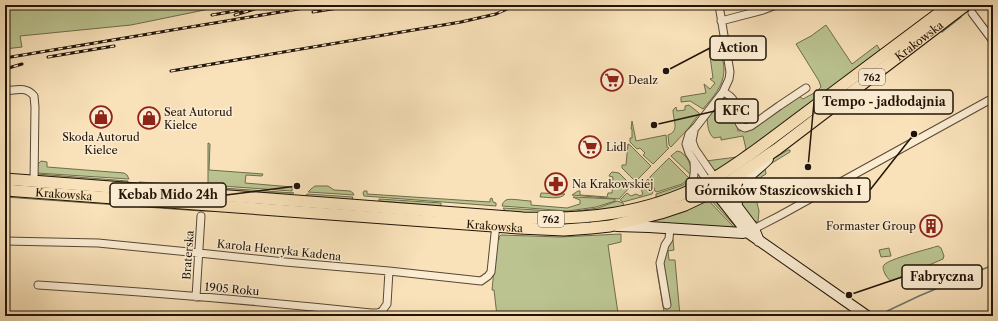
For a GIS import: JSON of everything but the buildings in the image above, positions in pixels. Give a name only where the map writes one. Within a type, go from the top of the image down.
[{"type":"main road","name":"Krakowska","points":[[5,190],[497,221],[575,218],[604,215],[636,209],[714,184],[728,170],[950,5]]},
{"type":"main road","name":"Krakowska","points":[[5,179],[497,221],[544,229],[564,230],[610,226],[661,213],[690,202],[714,184],[777,149],[969,9]]},
{"type":"main road","points":[[737,206],[736,195],[741,186],[777,149]]},
{"type":"main road","points":[[714,184],[737,206],[750,231]]},
{"type":"main road","points":[[714,184],[759,241],[867,316]]},
{"type":"main road","points":[[610,226],[670,228],[743,234],[750,231]]},
{"type":"street","points":[[714,184],[693,160],[686,144],[689,134],[723,92],[729,79],[730,72],[719,5]]},
{"type":"street","points":[[721,21],[776,5]]},
{"type":"street","points":[[969,9],[993,41]]},
{"type":"street","points":[[723,92],[733,97],[738,122],[745,128],[751,126],[806,88]]},
{"type":"street","name":"Krakowska","points":[[5,91],[24,89],[34,96],[34,181]]},
{"type":"street","points":[[750,231],[993,98]]},
{"type":"street","points":[[696,127],[693,133],[692,141],[714,184]]},
{"type":"street","points":[[686,192],[692,184],[694,178],[693,160]]},
{"type":"street","name":"Braterska","points":[[196,297],[201,216]]},
{"type":"street","name":"Karola Henryka Kadena","points":[[5,241],[98,243],[481,281],[491,272],[497,221]]},
{"type":"street","points":[[667,305],[660,263],[665,245],[669,239],[670,228]]},
{"type":"street","name":"1905 Roku","points":[[38,285],[378,313],[382,311],[387,304],[390,271]]},
{"type":"green space","points":[[5,5],[229,5],[131,25],[20,36],[22,47],[5,49]]},
{"type":"green space","points":[[826,25],[852,64],[877,45],[880,50],[738,158],[717,171],[712,169],[706,161],[737,157],[746,149],[743,136],[721,140],[721,137],[712,137],[709,132],[707,119],[722,98],[728,97],[732,103],[738,131],[748,130],[799,96],[803,99],[816,92],[821,87],[819,81],[796,44],[811,36]]},
{"type":"green space","points":[[713,48],[721,51],[724,68],[720,86],[703,109],[690,101],[681,102],[681,97],[706,93],[704,84],[710,89],[715,83],[710,79],[713,78],[709,49]]},
{"type":"green space","points":[[689,105],[699,114],[688,129],[671,147],[669,145],[668,135],[674,131],[675,128],[673,110],[676,107],[677,111],[685,110],[685,106]]},
{"type":"green space","points":[[632,121],[636,141],[666,135],[667,147],[669,148],[653,164],[643,155],[645,153],[640,148],[637,149],[630,142],[630,138],[632,138]]},
{"type":"green space","points":[[208,143],[210,144],[209,170],[263,174],[262,176],[246,175],[245,183],[292,187],[292,191],[208,185]]},
{"type":"green space","points":[[628,144],[651,166],[635,181],[622,168],[622,165],[626,165]]},
{"type":"green space","points":[[790,150],[790,152],[765,168],[766,174],[761,177],[756,184],[759,211],[758,222],[753,221],[741,207],[742,188],[768,162]]},
{"type":"green space","points":[[677,151],[684,154],[686,157],[690,164],[692,176],[671,156]]},
{"type":"green space","points":[[669,158],[689,179],[682,184],[657,192],[655,191],[650,177]]},
{"type":"green space","points":[[41,161],[47,162],[47,167],[124,173],[129,179],[37,173],[38,164]]},
{"type":"green space","points":[[612,172],[619,173],[631,185],[619,199],[572,195],[580,191],[580,195],[607,197],[608,193],[612,193],[613,177],[609,176]]},
{"type":"green space","points":[[37,174],[128,181],[127,184],[38,176]]},
{"type":"green space","points":[[648,179],[653,191],[652,194],[623,202],[620,200],[627,193],[631,196],[636,194],[640,196],[643,194],[643,184]]},
{"type":"green space","points":[[691,179],[687,186],[675,193],[656,197],[656,194],[683,185]]},
{"type":"green space","points":[[139,182],[200,186],[197,189],[141,185]]},
{"type":"green space","points":[[315,186],[328,186],[334,190],[350,191],[354,195],[308,192]]},
{"type":"green space","points":[[208,187],[294,193],[211,190]]},
{"type":"green space","points":[[364,191],[367,191],[367,194],[490,202],[490,199],[492,198],[493,202],[496,203],[496,206],[364,196]]},
{"type":"green space","points":[[5,193],[219,211],[5,197]]},
{"type":"green space","points":[[541,193],[565,194],[557,198],[550,198],[540,197]]},
{"type":"green space","points":[[307,194],[353,197],[352,200],[304,197]]},
{"type":"green space","points":[[713,195],[738,227],[736,228],[708,197]]},
{"type":"green space","points":[[573,197],[615,199],[615,201],[596,207],[568,211],[502,206],[505,201],[511,199],[531,201],[531,205],[567,208],[580,204],[580,200]]},
{"type":"green space","points":[[379,199],[441,203],[441,206],[379,201]]},
{"type":"green space","points":[[707,199],[734,228],[642,222]]},
{"type":"green space","points":[[617,201],[623,203],[624,205],[615,209],[578,214],[506,212],[503,208],[569,212],[598,208]]},
{"type":"green space","points":[[621,234],[621,242],[608,245],[618,313],[664,312],[657,265],[672,236],[674,250],[668,251],[669,260],[675,260],[680,316],[497,316],[494,290],[492,290],[497,240],[499,240],[501,235],[560,237]]},
{"type":"green space","points":[[938,246],[941,248],[944,256],[943,259],[891,281],[888,279],[883,270],[884,265],[900,257]]},
{"type":"green space","points":[[889,248],[891,256],[881,257],[879,250]]},
{"type":"waterway","points":[[942,32],[961,17]]},
{"type":"waterway","points":[[880,316],[881,314],[919,296],[993,265]]},
{"type":"railway","points":[[235,15],[268,5]]},
{"type":"railway","points":[[5,58],[322,5]]},
{"type":"railway","points":[[313,12],[357,5]]},
{"type":"railway","points":[[171,71],[461,22],[496,14],[516,5]]},
{"type":"railway","points":[[212,15],[241,10]]},
{"type":"railway","points":[[48,57],[114,46]]},
{"type":"railway","points":[[5,69],[22,64]]},
{"type":"place","name":"Action","points":[[666,71]]},
{"type":"place","name":"Dealz","points":[[612,80]]},
{"type":"place","name":"Skoda Autorud Kielce","points":[[101,117]]},
{"type":"place","name":"Seat Autorud Kielce","points":[[149,118]]},
{"type":"place","name":"KFC","points":[[654,125]]},
{"type":"place","name":"Górników Staszicowskich I","points":[[914,134]]},
{"type":"place","name":"Lidl","points":[[590,147]]},
{"type":"place","name":"Tempo - jadłodajnia","points":[[808,167]]},
{"type":"place","name":"Na Krakowskiej","points":[[556,184]]},
{"type":"place","name":"Kebab Mido 24h","points":[[297,186]]},
{"type":"place","name":"Formaster Group","points":[[931,226]]},
{"type":"place","name":"Fabryczna","points":[[849,295]]}]
